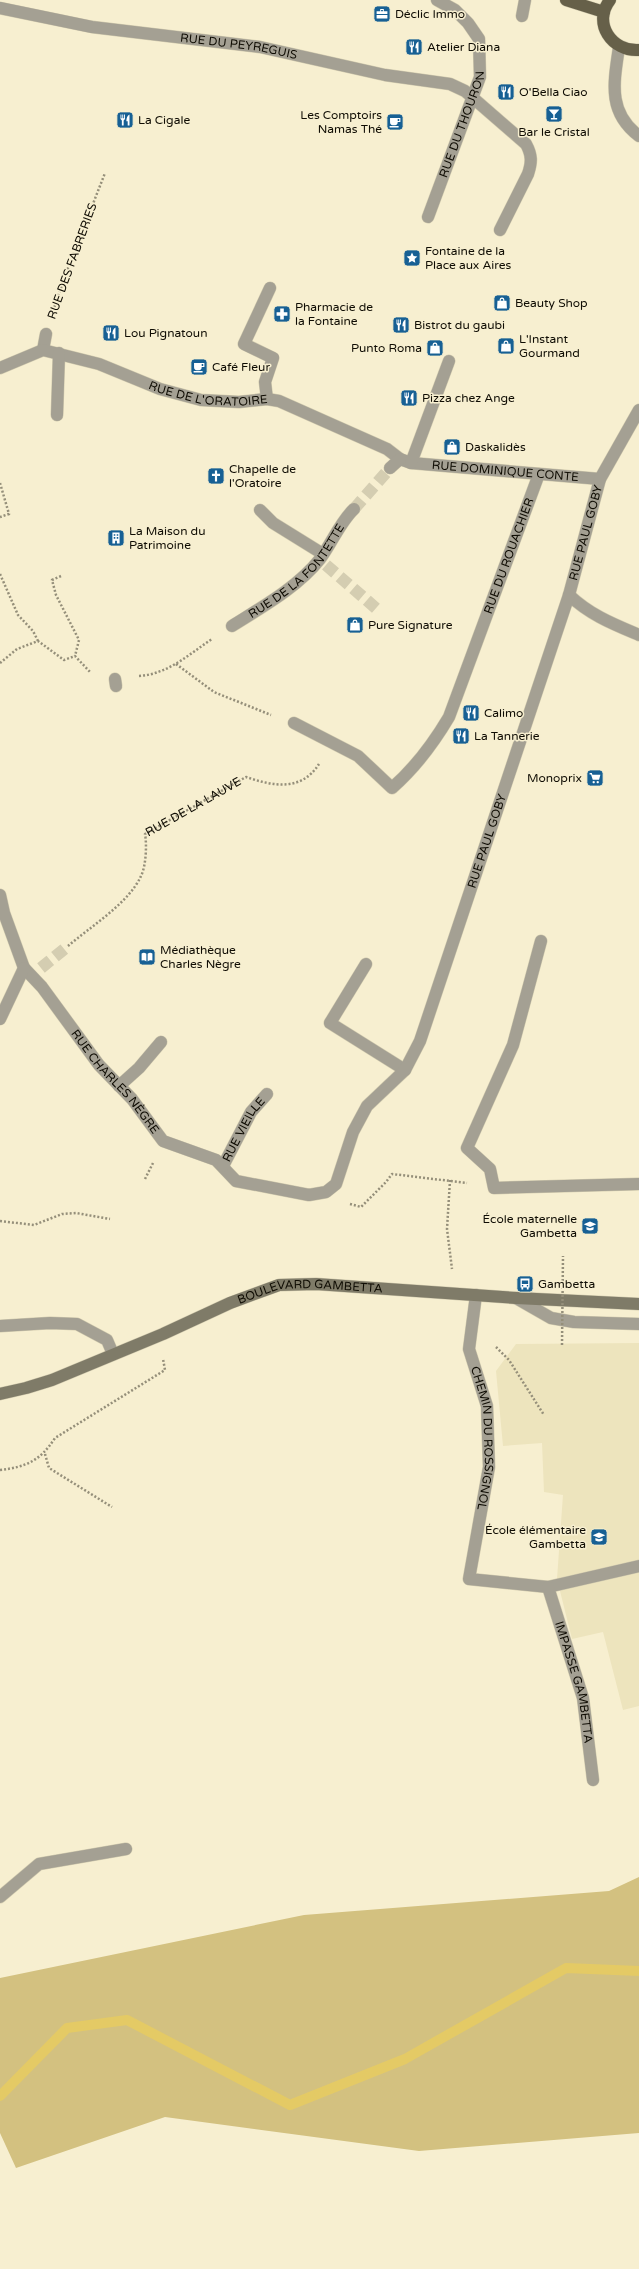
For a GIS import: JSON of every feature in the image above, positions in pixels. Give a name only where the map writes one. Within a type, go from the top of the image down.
[{"type":"main road","points":[[566,0],[604,12]]},
{"type":"main road","points":[[610,0],[604,12],[603,22],[606,32],[619,47],[630,50],[639,50]]},
{"type":"street","name":"RUE DU THOURON","points":[[428,217],[480,77],[479,40],[468,23],[456,10],[437,0]]},
{"type":"street","points":[[522,16],[525,0]]},
{"type":"street","name":"RUE DU PEYREGUIS","points":[[0,8],[92,27],[260,47],[385,75],[450,84],[465,91],[473,97],[526,144],[531,154],[532,164],[528,174],[500,230]]},
{"type":"street","points":[[619,47],[615,78],[616,106],[623,122],[639,136]]},
{"type":"street","points":[[267,399],[265,382],[273,358],[244,344],[270,288]]},
{"type":"street","name":"RUE DES FABRERIES","points":[[43,350],[46,334]]},
{"type":"street","name":"RUE DE L'ORATOIRE","points":[[0,368],[43,350],[59,352],[99,364],[160,389],[201,400],[239,402],[267,399],[279,401],[387,449],[405,461]]},
{"type":"street","points":[[56,415],[59,352]]},
{"type":"street","points":[[390,468],[405,461],[449,361]]},
{"type":"street","name":"RUE PAUL GOBY","points":[[336,1184],[353,1132],[367,1106],[405,1070],[420,1041],[569,595],[600,479],[637,417]]},
{"type":"street","name":"RUE DOMINIQUE CONTE","points":[[405,461],[600,479]]},
{"type":"street","name":"RUE DU ROUACHIER","points":[[294,723],[358,756],[392,788],[407,775],[433,745],[449,717],[539,474]]},
{"type":"street","name":"RUE DE LA FONTETTE","points":[[232,626],[295,582],[323,560],[348,515],[354,509]]},
{"type":"street","points":[[260,510],[273,523],[323,560]]},
{"type":"street","points":[[569,595],[584,609],[596,616],[639,635]]},
{"type":"street","name":"RUE CHARLES NÈGRE","points":[[0,895],[4,913],[32,970],[98,1065],[132,1098],[164,1141],[216,1160],[236,1181],[308,1195],[326,1192],[336,1184]]},
{"type":"street","points":[[541,941],[513,1045],[467,1148],[490,1169],[494,1188],[639,1184]]},
{"type":"street","points":[[366,964],[330,1023],[405,1070]]},
{"type":"street","points":[[0,1019],[32,970]]},
{"type":"street","points":[[120,1086],[139,1068],[161,1042]]},
{"type":"street","name":"RUE VIEILLE","points":[[223,1166],[252,1112],[267,1094]]},
{"type":"street","name":"BOULEVARD GAMBETTA","points":[[0,1394],[52,1380],[230,1304],[279,1285],[316,1284],[516,1298],[639,1304]]},
{"type":"street","name":"CHEMIN DU ROSSIGNOL","points":[[476,1295],[469,1349],[487,1406],[489,1467],[469,1579],[548,1587],[639,1566]]},
{"type":"street","points":[[516,1298],[551,1318],[574,1322],[639,1324]]},
{"type":"street","points":[[0,1326],[50,1323],[77,1324],[107,1340],[113,1354]]},
{"type":"street","name":"IMPASSE GAMBETTA","points":[[548,1587],[583,1698],[593,1780]]},
{"type":"street","points":[[0,1897],[39,1864],[126,1849]]},
{"type":"path","name":"RUE DES FABRERIES","points":[[46,334],[68,268],[105,173]]},
{"type":"path","points":[[0,482],[9,514],[0,517]]},
{"type":"path","points":[[0,574],[18,615],[33,631],[38,641]]},
{"type":"path","points":[[61,576],[52,580],[56,595],[79,640],[75,656]]},
{"type":"path","points":[[176,664],[214,692],[294,723]]},
{"type":"path","name":"RUE DE LA LAUVE","points":[[68,946],[126,897],[142,876],[146,842],[145,834],[246,777],[266,784],[294,784],[312,775]]},
{"type":"path","points":[[336,1184],[350,1204],[361,1208],[392,1174],[450,1180],[494,1188]]},
{"type":"path","points":[[450,1180],[447,1229],[452,1270]]},
{"type":"path","points":[[0,1221],[34,1225],[62,1214],[76,1213],[110,1219]]},
{"type":"path","points":[[562,1344],[563,1256]]},
{"type":"path","points":[[0,1470],[21,1468],[45,1454],[55,1438],[165,1370],[162,1352]]},
{"type":"path","points":[[45,1454],[50,1468],[112,1507]]},
{"type":"shaded area","name":"École élémentaire Gambetta","points":[[639,1343],[639,1706],[623,1710],[603,1632],[572,1639],[557,1579],[563,1495],[544,1492],[542,1443],[503,1446],[496,1371],[516,1344]]},
{"type":"shaded area","points":[[639,1877],[639,2133],[419,2151],[165,2117],[16,2168],[0,2133],[0,1978],[304,1915],[609,1891]]},
{"type":"waterway","points":[[0,2096],[67,2028],[127,2020],[290,2105],[405,2059],[566,1968],[639,1971]]},
{"type":"tunnel","points":[[354,509],[390,468]]},
{"type":"tunnel","points":[[326,565],[378,610]]},
{"type":"tunnel","points":[[41,968],[68,946]]},
{"type":"place","name":"Déclic Immo","points":[[382,14]]},
{"type":"place","name":"Atelier Diana","points":[[414,47]]},
{"type":"place","name":"O'Bella Ciao","points":[[506,92]]},
{"type":"place","name":"Bar le Cristal","points":[[554,114]]},
{"type":"place","name":"La Cigale","points":[[125,120]]},
{"type":"place","name":"Les Comptoirs Namas Thé","points":[[395,122]]},
{"type":"place","name":"Fontaine de la Place aux Aires","points":[[412,258]]},
{"type":"place","name":"Beauty Shop","points":[[502,303]]},
{"type":"place","name":"Pharmacie de la Fontaine","points":[[282,314]]},
{"type":"place","name":"Bistrot du gaubi","points":[[401,325]]},
{"type":"place","name":"Lou Pignatoun","points":[[111,333]]},
{"type":"place","name":"L'Instant Gourmand","points":[[506,346]]},
{"type":"place","name":"Punto Roma","points":[[435,348]]},
{"type":"place","name":"Café Fleur","points":[[199,367]]},
{"type":"place","name":"Pizza chez Ange","points":[[409,398]]},
{"type":"place","name":"Daskalidès","points":[[452,447]]},
{"type":"place","name":"Chapelle de l'Oratoire","points":[[216,476]]},
{"type":"place","name":"La Maison du Patrimoine","points":[[116,538]]},
{"type":"place","name":"Pure Signature","points":[[355,625]]},
{"type":"place","name":"Calimo","points":[[471,713]]},
{"type":"place","name":"La Tannerie","points":[[461,736]]},
{"type":"place","name":"Monoprix","points":[[595,778]]},
{"type":"place","name":"Médiathèque Charles Nègre","points":[[147,957]]},
{"type":"place","name":"École maternelle Gambetta","points":[[590,1226]]},
{"type":"place","name":"Gambetta","points":[[525,1284]]},
{"type":"place","name":"École élémentaire Gambetta","points":[[599,1537]]}]
